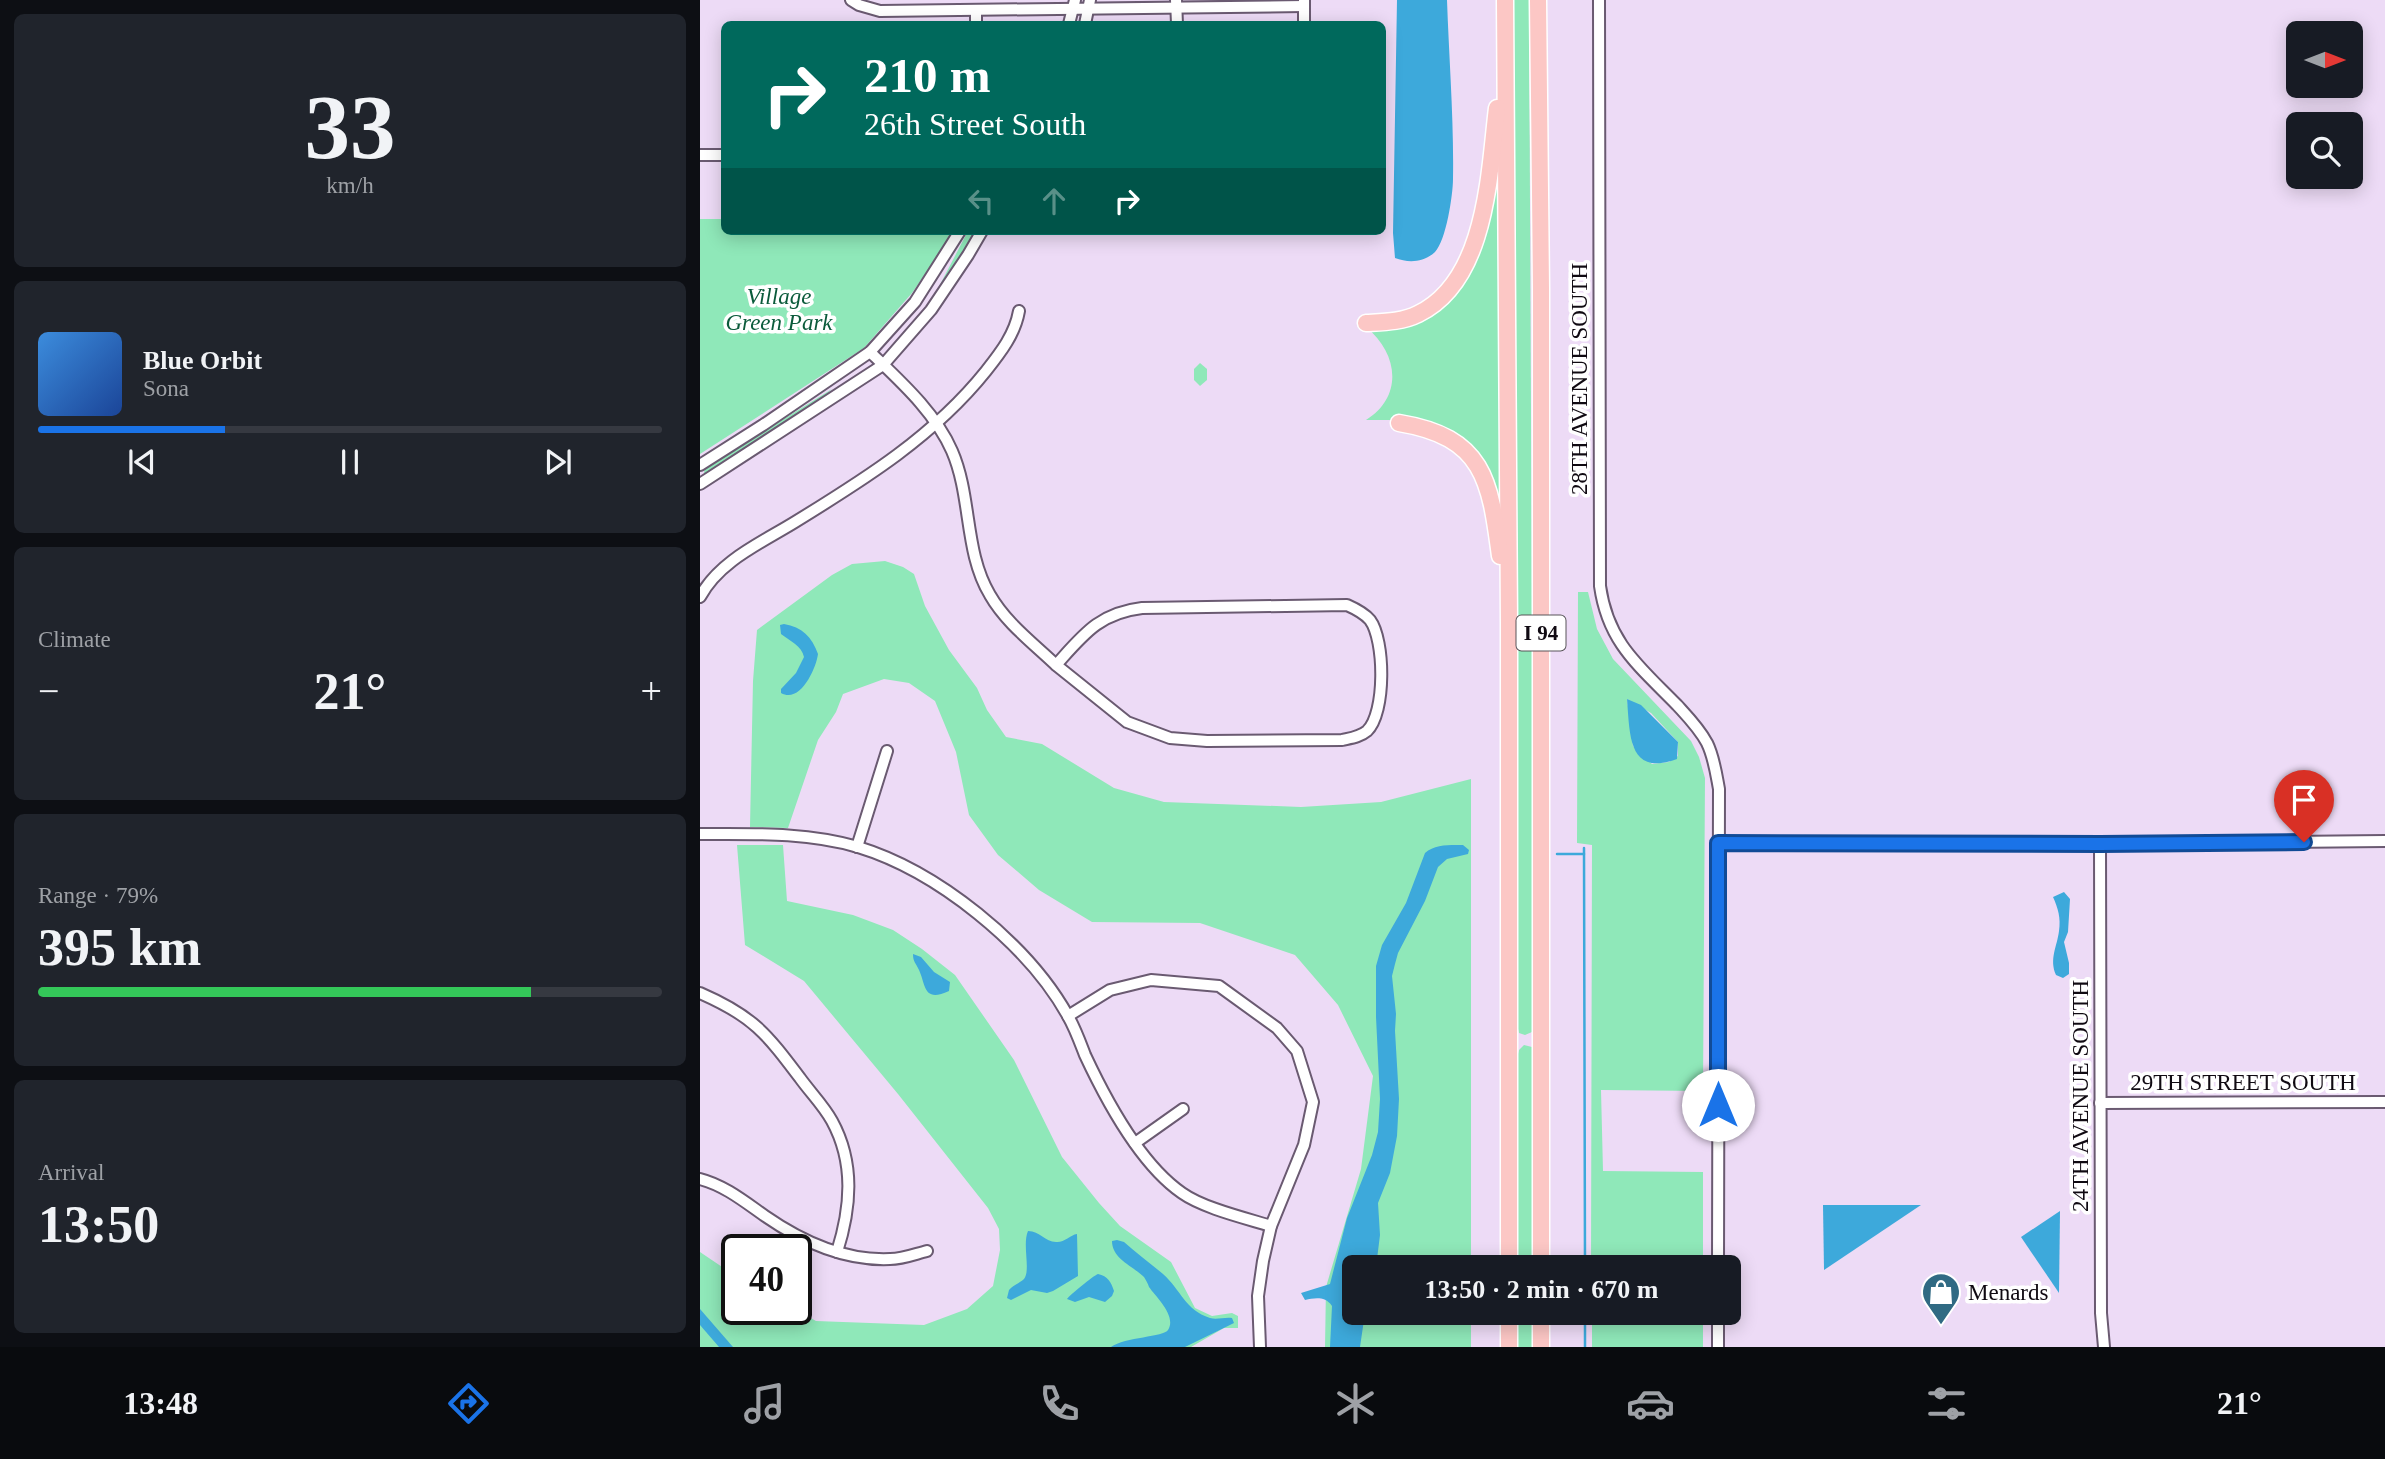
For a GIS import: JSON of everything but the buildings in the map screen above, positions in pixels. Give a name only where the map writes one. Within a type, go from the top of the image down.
[{"type":"highway","name":"I 94","points":[[1505,0],[1509,1255]]},
{"type":"highway","name":"I 94","points":[[1538,0],[1541,288],[1541,1255]]},
{"type":"highway","points":[[1366,323],[1396,321],[1419,313],[1448,292],[1471,252],[1486,204],[1506,39]]},
{"type":"highway","points":[[1399,423],[1424,427],[1452,439],[1475,460],[1492,502],[1509,623]]},
{"type":"highway","points":[[1509,1325],[1509,1347]]},
{"type":"highway","points":[[1541,1325],[1541,1347]]},
{"type":"street","points":[[851,0],[859,5],[880,10],[976,10],[1074,4],[1304,3],[1304,21]]},
{"type":"street","name":"28TH AVENUE SOUTH","points":[[1599,0],[1600,586],[1608,621],[1625,652],[1695,724],[1714,760],[1719,789],[1718,1255]]},
{"type":"street","points":[[1070,21],[1074,4]]},
{"type":"street","points":[[976,10],[976,21]]},
{"type":"street","points":[[700,155],[721,155]]},
{"type":"street","points":[[700,465],[870,352],[915,302],[958,235]]},
{"type":"street","points":[[700,484],[883,365],[931,310],[980,235]]},
{"type":"street","points":[[700,597],[719,571],[869,476],[910,447],[955,407],[1000,354],[1014,329],[1019,311]]},
{"type":"street","points":[[870,352],[936,423],[951,448],[966,493],[974,552],[989,594],[1004,616],[1056,665],[1127,722],[1149,732],[1186,741],[1342,740],[1357,737],[1367,731],[1380,706],[1380,644],[1376,630],[1361,612],[1347,606],[1128,610],[1107,617],[1089,628],[1056,665]]},
{"type":"street","points":[[857,847],[887,751]]},
{"type":"street","points":[[700,834],[782,834],[857,847],[907,866],[944,889],[1001,932],[1035,967],[1068,1016],[1105,1094],[1135,1143],[1163,1177],[1183,1194],[1233,1215],[1270,1226]]},
{"type":"street","points":[[1718,843],[2100,844],[2385,841]]},
{"type":"street","name":"24TH AVENUE SOUTH","points":[[2100,844],[2101,1313],[2104,1347]]},
{"type":"street","points":[[1068,1016],[1110,990],[1151,980],[1219,986],[1277,1028],[1297,1051],[1312,1102],[1304,1145],[1270,1226],[1258,1296],[1260,1347]]},
{"type":"street","points":[[700,992],[749,1018],[770,1038],[832,1121],[847,1167],[849,1191],[846,1222],[837,1252]]},
{"type":"street","name":"29TH STREET SOUTH","points":[[2101,1103],[2385,1102]]},
{"type":"street","points":[[1135,1143],[1183,1109]]},
{"type":"street","points":[[700,1179],[733,1194],[792,1235],[837,1252],[859,1258],[892,1259],[927,1251]]},
{"type":"street","points":[[1718,1325],[1718,1347]]},
{"type":"green space","points":[[1511,0],[1529,0],[1534,1023],[1532,1032],[1525,1035],[1519,1033],[1516,1020]]},
{"type":"green space","points":[[1498,162],[1500,513],[1486,466],[1410,420],[1366,420],[1387,399],[1392,374],[1385,349],[1366,327],[1447,301]]},
{"type":"green space","name":"Village Green Park","points":[[700,219],[721,219],[721,235],[952,235],[912,293],[864,348],[700,454]]},
{"type":"green space","points":[[966,235],[973,235],[949,277],[932,300]]},
{"type":"green space","points":[[1200,363],[1207,369],[1207,380],[1200,386],[1194,380],[1194,369]]},
{"type":"green space","points":[[832,389],[812,408],[708,474],[704,473],[705,468]]},
{"type":"green space","points":[[885,561],[914,574],[925,606],[949,650],[977,688],[987,710],[1006,737],[1042,744],[1114,788],[1164,802],[1301,807],[1381,802],[1471,779],[1471,1255],[1342,1255],[1342,1325],[1471,1325],[1471,1347],[1325,1347],[1326,1287],[1361,1169],[1373,1076],[1338,1005],[1295,955],[1200,923],[1092,922],[1039,890],[998,855],[969,815],[956,752],[935,701],[909,683],[884,679],[843,694],[836,712],[818,740],[788,828],[750,827],[753,681],[757,630],[832,575],[852,564]]},
{"type":"green space","points":[[1578,592],[1588,592],[1597,629],[1613,659],[1691,741],[1705,778],[1703,1091],[1601,1090],[1603,1171],[1703,1172],[1703,1255],[1591,1255],[1592,845],[1577,843]],"holes":[[[1627,699],[1651,713],[1678,742],[1678,756],[1669,762],[1652,764],[1633,746]]]},
{"type":"green space","points":[[737,845],[783,845],[787,901],[853,915],[893,930],[955,975],[1014,1060],[1062,1157],[1120,1226],[1171,1262],[1195,1308],[1212,1316],[1232,1313],[1238,1316],[1238,1328],[1224,1328],[1191,1347],[700,1347],[700,1252],[721,1266],[721,1325],[812,1325],[812,1319],[924,1325],[967,1309],[993,1286],[1000,1250],[999,1229],[988,1208],[804,981],[745,945]]},
{"type":"green space","points":[[1524,1045],[1532,1047],[1534,1056],[1534,1255],[1517,1255],[1519,1050]]},
{"type":"green space","points":[[1517,1325],[1534,1325],[1534,1347],[1517,1347]]},
{"type":"green space","points":[[1592,1325],[1703,1325],[1703,1347],[1592,1347]]},
{"type":"water","points":[[1397,0],[1447,0],[1453,134],[1452,196],[1446,228],[1439,246],[1430,256],[1415,261],[1395,258],[1393,233]]},
{"type":"water","points":[[784,624],[806,634],[818,654],[806,683],[795,694],[788,695],[781,693],[781,689],[796,673],[804,657],[798,647],[781,634],[780,625]]},
{"type":"water","points":[[1627,699],[1641,705],[1678,742],[1677,759],[1661,763],[1649,762],[1640,757],[1631,739]]},
{"type":"water","points":[[1448,845],[1463,845],[1469,850],[1468,854],[1447,859],[1438,867],[1425,901],[1398,953],[1392,976],[1399,1099],[1397,1136],[1390,1173],[1378,1203],[1380,1235],[1378,1255],[1342,1255],[1342,1325],[1363,1325],[1360,1347],[1330,1347],[1332,1306],[1323,1299],[1305,1300],[1301,1293],[1330,1284],[1347,1218],[1372,1155],[1378,1132],[1380,1099],[1376,966],[1382,945],[1406,903],[1425,853]]},
{"type":"water","points":[[2064,892],[2070,899],[2068,932],[2064,942],[2069,974],[2063,978],[2056,975],[2053,964],[2060,922],[2053,897]]},
{"type":"water","points":[[913,954],[921,957],[934,972],[950,982],[949,991],[934,995],[927,991]]},
{"type":"water","points":[[1823,1205],[1921,1205],[1824,1270]]},
{"type":"water","points":[[2060,1211],[2059,1293],[2021,1237]]},
{"type":"water","points":[[1028,1231],[1056,1242],[1077,1234],[1078,1276],[1053,1291],[1047,1293],[1031,1290],[1011,1300],[1007,1298],[1009,1290],[1026,1275]]},
{"type":"water","points":[[1112,1241],[1124,1242],[1163,1274],[1195,1310],[1210,1318],[1232,1318],[1234,1323],[1185,1347],[1111,1347],[1165,1332],[1170,1325],[1168,1313],[1144,1277],[1115,1253]]},
{"type":"water","points":[[1098,1274],[1109,1280],[1114,1291],[1105,1302],[1089,1297],[1075,1302],[1067,1299],[1082,1285]]},
{"type":"water","points":[[700,1309],[733,1347],[719,1347],[700,1325]]},
{"type":"waterway","points":[[1584,848],[1585,1255]]},
{"type":"waterway","points":[[1557,854],[1584,854]]},
{"type":"waterway","points":[[1585,1325],[1585,1347]]},
{"type":"place","name":"Menards","points":[[1941,1326]]},
{"type":"route","points":[[1718,1105],[1718,843],[2304,842]]}]
